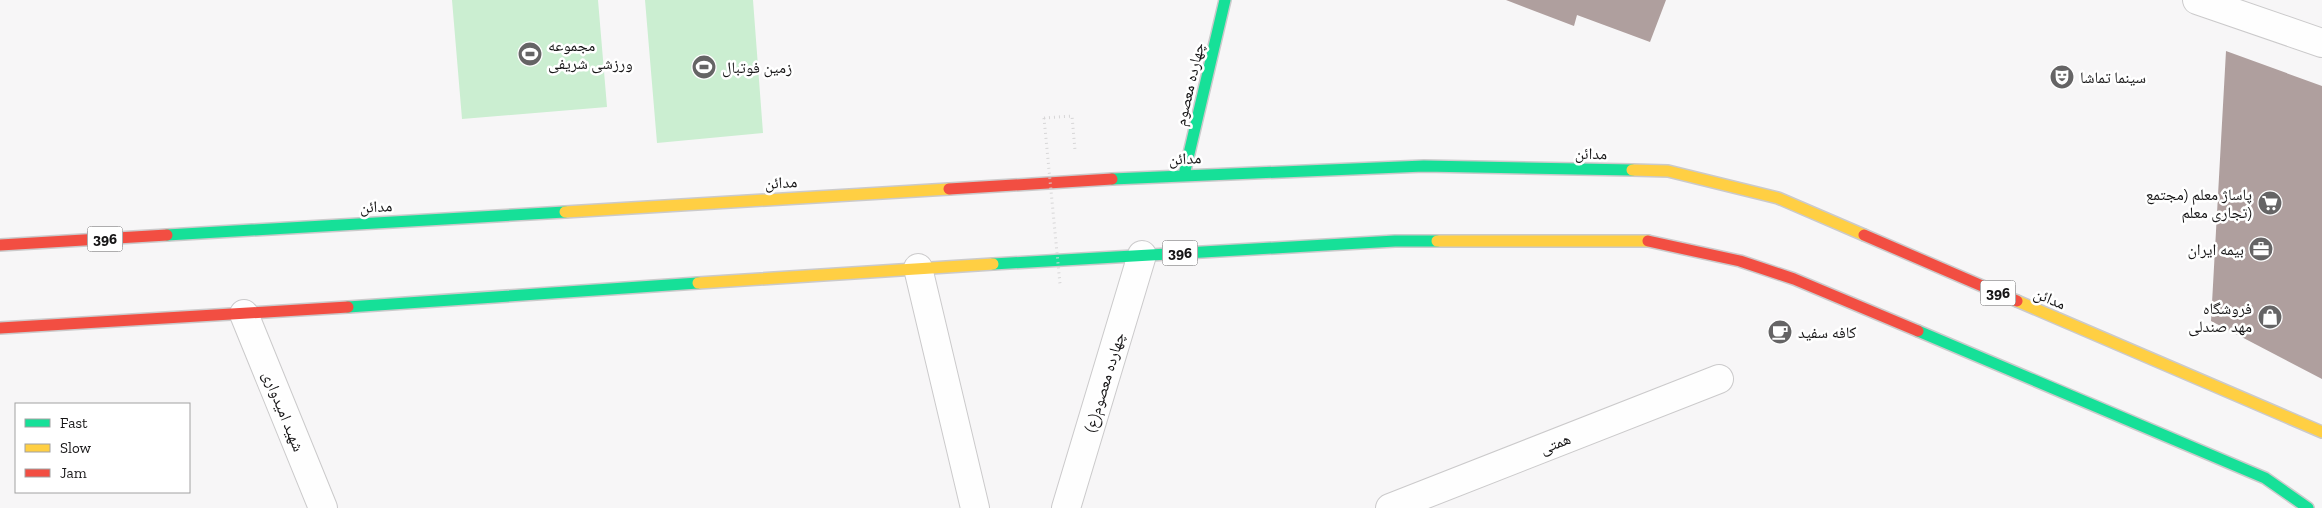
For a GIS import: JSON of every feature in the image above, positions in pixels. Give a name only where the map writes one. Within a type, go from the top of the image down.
[{"type":"main road","name":"چهارده معصوم","points":[[1184,175],[1225,0]]},
{"type":"main road","name":"مدائن","points":[[0,244],[1184,175],[1424,166],[1668,171],[1717,181],[1778,198],[2322,432]]},
{"type":"main road","name":"396","points":[[0,328],[244,314],[918,268],[1395,241],[1652,241],[1740,261],[1794,279],[2265,478],[2308,508]]},
{"type":"street","points":[[2198,0],[2322,43]]},
{"type":"street","name":"چهارده معصوم(ع)","points":[[1066,508],[1142,255]]},
{"type":"street","points":[[918,268],[975,508]]},
{"type":"street","name":"شهيد امیدواری","points":[[244,314],[323,508]]},
{"type":"street","name":"همتی","points":[[1390,508],[1719,379]]},
{"type":"path","points":[[1060,284],[1044,118],[1072,116]]},
{"type":"green space","name":"مجموعه ورزشی شریفی","points":[[452,0],[598,0],[607,107],[462,119]]},
{"type":"green space","name":"زمین فوتبال","points":[[645,0],[753,0],[763,133],[657,143]]},
{"type":"building","points":[[1506,0],[1666,0],[1650,42],[1577,15],[1574,26]]},
{"type":"building","name":"پاساژ معلم (مجتمع تجاری معلم)","points":[[2226,51],[2322,86],[2322,379],[2211,321]]},
{"type":"traffic: fast","points":[[1184,175],[1225,0]]},
{"type":"traffic: fast","points":[[1112,179],[1424,166],[1632,170]]},
{"type":"traffic: fast","points":[[167,235],[565,212]]},
{"type":"traffic: fast","points":[[993,264],[1395,241],[1437,241]]},
{"type":"traffic: fast","points":[[348,307],[698,283]]},
{"type":"traffic: fast","points":[[1918,331],[2265,478],[2308,508]]},
{"type":"traffic: slow","points":[[1632,170],[1668,171],[1778,198],[1864,235]]},
{"type":"traffic: slow","points":[[565,212],[949,189]]},
{"type":"traffic: slow","points":[[1437,241],[1648,241]]},
{"type":"traffic: slow","points":[[698,283],[993,264]]},
{"type":"traffic: slow","points":[[2017,301],[2322,432]]},
{"type":"traffic: jam","points":[[949,189],[1112,179]]},
{"type":"traffic: jam","points":[[0,245],[167,235]]},
{"type":"traffic: jam","points":[[1864,235],[2017,301]]},
{"type":"traffic: jam","points":[[1648,241],[1740,261],[1794,279],[1918,331]]},
{"type":"traffic: jam","points":[[0,328],[348,307]]},
{"type":"place","name":"مجموعه ورزشی شریفی","points":[[530,54]]},
{"type":"place","name":"زمین فوتبال","points":[[704,67]]},
{"type":"place","name":"سینما تماشا","points":[[2062,77]]},
{"type":"place","name":"پاساژ معلم (مجتمع تجاری معلم)","points":[[2270,203]]},
{"type":"place","name":"بیمه ایران","points":[[2261,249]]},
{"type":"place","name":"فروشگاه مهد صندلی","points":[[2270,317]]},
{"type":"place","name":"کافه سفید","points":[[1780,332]]}]
